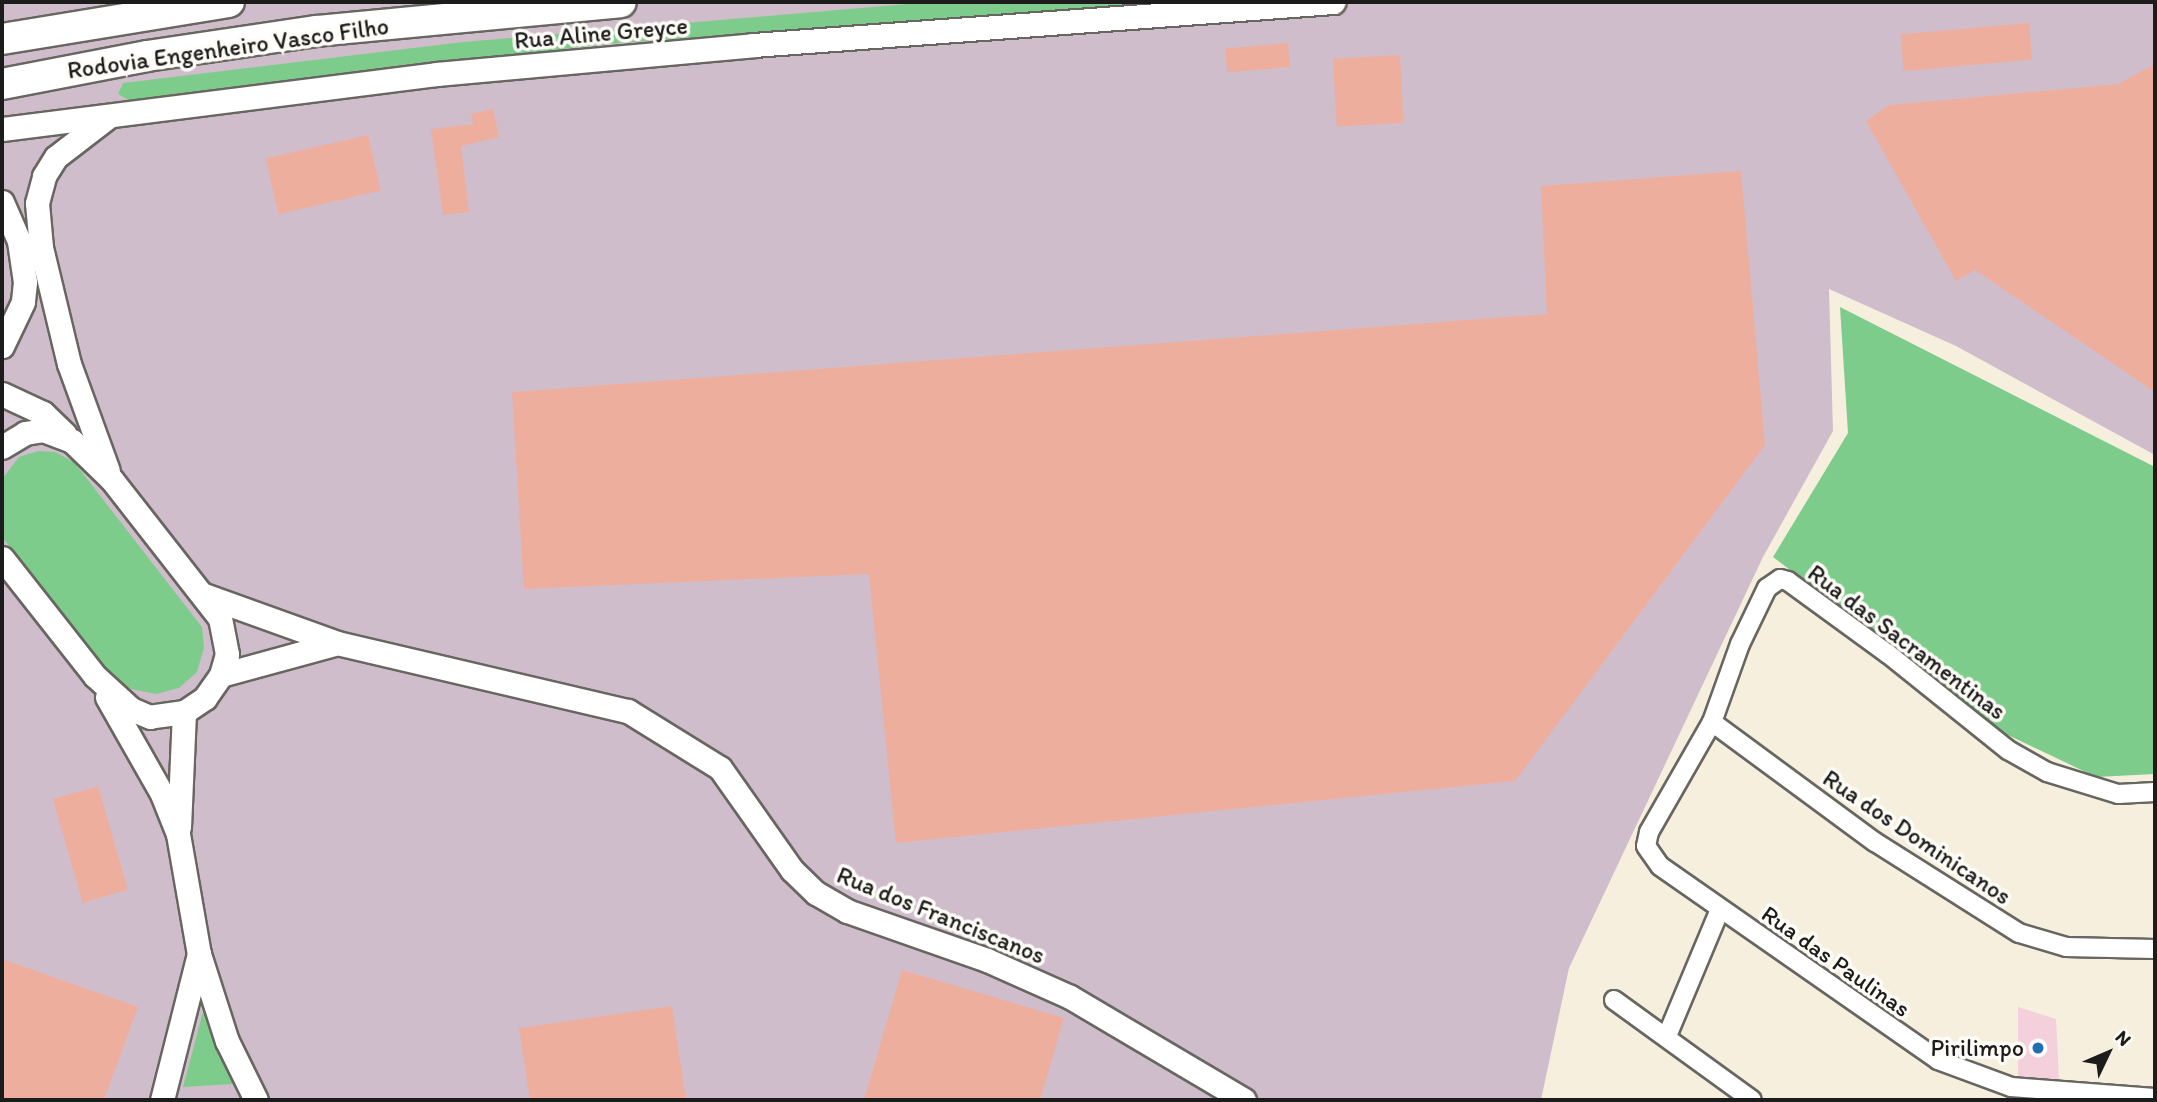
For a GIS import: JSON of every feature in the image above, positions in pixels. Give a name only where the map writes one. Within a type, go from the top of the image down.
[{"type":"highway","name":"Rodovia Engenheiro Vasco Filho","points":[[2,39],[229,2]]},
{"type":"highway","name":"Rodovia Engenheiro Vasco Filho","points":[[2,84],[147,56],[317,31],[621,2]]},
{"type":"main road","name":"Rua Aline Greyce","points":[[2,128],[437,74],[726,47],[1333,2]]},
{"type":"main road","points":[[112,480],[69,364],[41,247],[37,203],[44,176],[56,157],[113,113]]},
{"type":"main road","points":[[2,202],[19,241],[25,282],[14,325],[2,346]]},
{"type":"main road","points":[[2,394],[43,412],[112,480],[204,595],[220,618],[226,636],[228,654],[221,675],[205,698],[184,712],[150,717],[131,709],[95,676],[32,600],[2,558]]},
{"type":"main road","points":[[2,447],[25,433],[43,430],[72,441]]},
{"type":"main road","points":[[2,579],[32,600]]},
{"type":"main road","name":"Rua dos Franciscanos","points":[[204,595],[337,643],[628,711],[720,768],[792,870],[817,893],[847,911],[988,960],[1070,997],[1244,1100]]},
{"type":"main road","name":"Rua dos Franciscanos","points":[[221,675],[337,643]]},
{"type":"main road","points":[[95,676],[145,762],[178,834]]},
{"type":"main road","points":[[184,712],[178,834],[198,954],[227,1041],[256,1100]]},
{"type":"main road","points":[[162,1100],[198,954]]},
{"type":"street","name":"Rua das Sacramentinas","points":[[1649,832],[1712,722],[1740,644],[1767,588],[1784,580],[1888,654],[2008,750],[2084,787],[2118,794],[2155,792]]},
{"type":"street","name":"Rua dos Dominicanos","points":[[1712,722],[1875,842],[2019,933],[2066,947],[2155,949]]},
{"type":"street","name":"Rua das Paulinas","points":[[1649,832],[1648,853],[1720,909],[1893,1032],[1950,1066],[2011,1087],[2155,1098]]},
{"type":"street","points":[[1667,1036],[1720,909]]},
{"type":"street","points":[[1614,1000],[1752,1100]]},
{"type":"shaded area","points":[[2,2],[2155,2],[2155,455],[1956,346],[1829,289],[1833,431],[1763,557],[1569,968],[1541,1100],[2,1100]]},
{"type":"shaded area","name":"Pirilimpo","points":[[2018,1007],[2056,1019],[2059,1079],[2018,1077]]},
{"type":"green space","points":[[931,2],[1200,2],[606,44],[130,101],[118,94],[123,83],[463,42]]},
{"type":"green space","points":[[1840,307],[2155,467],[2155,774],[2096,777],[2008,735],[1773,557],[1848,433]]},
{"type":"green space","points":[[38,451],[55,452],[74,462],[202,627],[204,648],[197,672],[179,688],[156,694],[131,689],[110,675],[2,537],[2,479],[19,457]]},
{"type":"green space","points":[[205,1004],[233,1084],[183,1087]]},
{"type":"building","points":[[2029,23],[2032,60],[1904,71],[1900,34]]},
{"type":"building","points":[[1288,43],[1290,67],[1227,72],[1225,48]]},
{"type":"building","points":[[1400,55],[1404,123],[1337,126],[1333,59]]},
{"type":"building","points":[[2155,64],[2155,392],[1975,270],[1956,281],[1866,121],[1889,105],[2118,84]]},
{"type":"building","points":[[493,109],[499,137],[461,146],[469,212],[443,215],[431,129],[473,124],[471,114]]},
{"type":"building","points":[[368,135],[381,191],[279,214],[266,159]]},
{"type":"building","points":[[1741,171],[1765,445],[1515,781],[896,843],[869,574],[524,589],[512,392],[1547,314],[1541,186]]},
{"type":"building","points":[[98,786],[128,890],[83,903],[53,799]]},
{"type":"building","points":[[2,959],[138,1007],[104,1100],[2,1100]]},
{"type":"building","points":[[902,970],[1064,1018],[1040,1100],[864,1100]]},
{"type":"building","points":[[672,1006],[686,1100],[530,1100],[519,1028]]},
{"type":"place","name":"Pirilimpo","points":[[2038,1048]]}]
